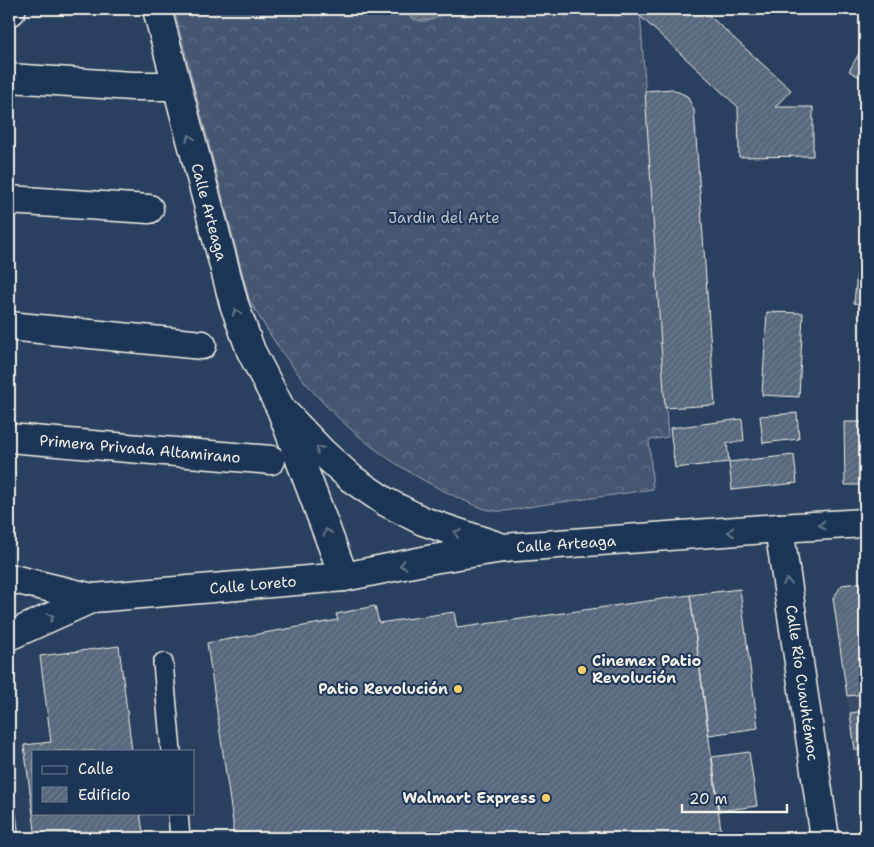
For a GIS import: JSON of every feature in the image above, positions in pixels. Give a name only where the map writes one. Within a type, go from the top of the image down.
[{"type":"street","name":"Calle Arteaga","points":[[157,9],[234,304],[251,351],[281,408],[344,577]]},
{"type":"street","points":[[9,78],[176,86]]},
{"type":"street","points":[[9,200],[149,209]]},
{"type":"street","points":[[9,326],[202,345]]},
{"type":"street","name":"Calle Arteaga","points":[[281,408],[322,452],[352,478],[386,502],[423,521],[503,548],[865,523]]},
{"type":"street","name":"Primera Privada Altamirano","points":[[9,438],[271,460]]},
{"type":"street","name":"Calle Río Cuauhtémoc","points":[[779,528],[826,838]]},
{"type":"street","name":"Calle Loreto","points":[[9,636],[93,598],[344,577],[433,559],[503,548]]},
{"type":"street","points":[[9,578],[93,598]]},
{"type":"lane","points":[[163,663],[172,750]]},
{"type":"lane","points":[[178,814],[180,838]]},
{"type":"shaded area","points":[[865,582],[865,825],[833,598],[842,585]]},
{"type":"green space","name":"Jardin del Arte","points":[[174,9],[640,9],[668,437],[649,440],[653,489],[512,510],[489,510],[461,499],[410,473],[381,454],[330,410],[287,359],[249,299]]},
{"type":"water","points":[[401,9],[446,9],[436,18],[424,21],[412,18]]},
{"type":"building","points":[[640,9],[702,9],[791,90],[775,107],[813,107],[813,156],[739,157],[738,107],[640,16]]},
{"type":"building","points":[[865,43],[865,80],[849,71]]},
{"type":"building","points":[[672,89],[687,96],[694,110],[715,405],[665,408],[645,91]]},
{"type":"building","points":[[861,233],[865,233],[865,305],[854,303]]},
{"type":"building","points":[[767,312],[803,313],[799,397],[762,395]]},
{"type":"building","points":[[797,413],[799,439],[763,443],[760,416]]},
{"type":"building","points":[[742,419],[744,441],[727,443],[729,462],[675,468],[670,428]]},
{"type":"building","points":[[844,422],[865,422],[865,485],[845,485]]},
{"type":"building","points":[[794,455],[797,483],[732,490],[729,462]]},
{"type":"building","points":[[865,582],[865,618],[862,619],[865,642],[865,694],[847,696],[833,598],[842,585]]},
{"type":"building","points":[[740,589],[758,728],[709,735],[690,595]]},
{"type":"building","name":"Patio Revolución","points":[[690,595],[722,838],[233,838],[233,822],[207,643],[338,620],[336,614],[375,606],[379,623],[454,612],[457,628]]},
{"type":"building","points":[[119,646],[132,750],[32,750],[32,807],[24,745],[51,742],[40,656]]},
{"type":"building","points":[[865,711],[865,749],[855,750],[850,713]]},
{"type":"building","points":[[749,752],[757,806],[719,811],[712,757]]},
{"type":"building","points":[[9,754],[19,838],[9,838]]},
{"type":"building","points":[[33,814],[140,814],[144,838],[36,838]]},
{"type":"place","name":"Cinemex Patio Revolución","points":[[582,670]]},
{"type":"place","name":"Patio Revolución","points":[[458,689]]},
{"type":"place","name":"Walmart Express","points":[[546,798]]}]
